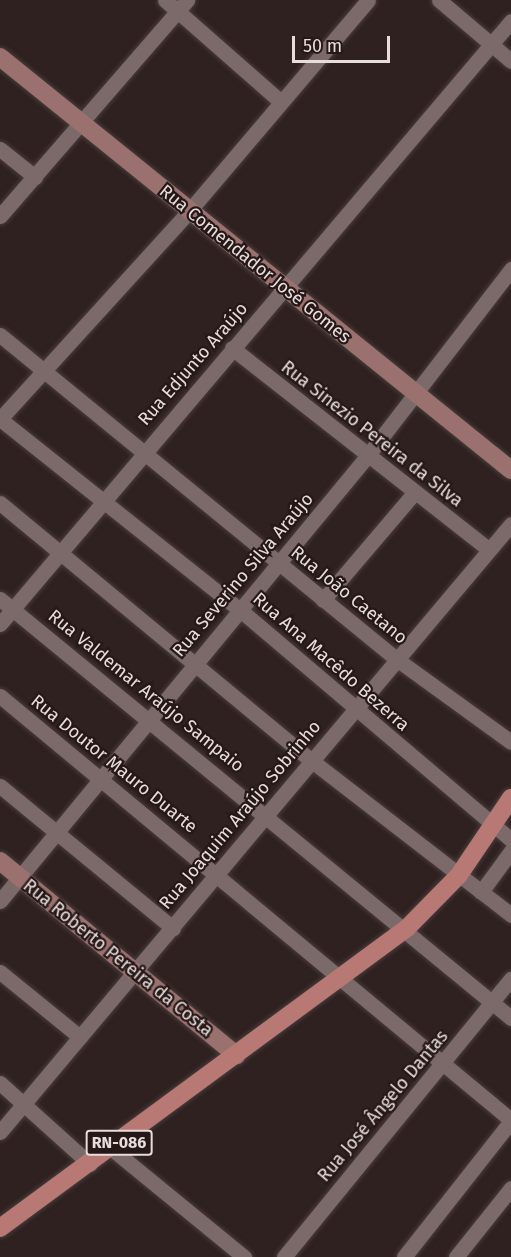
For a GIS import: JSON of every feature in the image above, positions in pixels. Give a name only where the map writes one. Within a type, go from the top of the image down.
[{"type":"main road","name":"RN-086","points":[[0,1228],[111,1149],[407,928],[459,875],[511,798]]},
{"type":"street","points":[[165,0],[183,5],[281,102]]},
{"type":"street","points":[[0,419],[190,210],[368,0]]},
{"type":"street","points":[[439,0],[511,61]]},
{"type":"street","points":[[0,216],[183,5]]},
{"type":"street","name":"Rua Edjunto Araújo","points":[[0,624],[6,604],[61,551],[511,21]]},
{"type":"street","name":"Rua Comendador José Gomes","points":[[0,57],[81,125],[190,210],[283,290],[511,470]]},
{"type":"street","points":[[0,149],[35,177]]},
{"type":"street","name":"Rua Severino Silva Araújo","points":[[0,901],[368,455],[511,269]]},
{"type":"street","name":"Rua João Caetano","points":[[0,335],[145,451],[395,658],[511,742]]},
{"type":"street","name":"Rua Sinezio Pereira da Silva","points":[[232,348],[488,549]]},
{"type":"street","name":"Rua Ana Macêdo Bezerra","points":[[0,419],[239,609],[511,840]]},
{"type":"street","points":[[323,600],[414,493]]},
{"type":"street","points":[[0,503],[61,551],[312,761],[511,915]]},
{"type":"street","name":"Rua Joaquim Araújo Sobrinho","points":[[0,1132],[269,815],[395,658],[511,524]]},
{"type":"street","name":"Rua Valdemar Araújo Sampaio","points":[[6,604],[407,928],[511,1018]]},
{"type":"street","name":"Rua Doutor Mauro Duarte","points":[[0,696],[100,781],[217,874],[511,1121]]},
{"type":"street","points":[[0,786],[173,928]]},
{"type":"street","points":[[481,892],[511,851]]},
{"type":"street","name":"Rua Roberto Pereira da Costa","points":[[0,861],[236,1055]]},
{"type":"street","points":[[0,972],[80,1037]]},
{"type":"street","name":"Rua José Ângelo Dantas","points":[[284,1257],[443,1066],[511,979]]},
{"type":"street","points":[[0,1083],[24,1102],[90,1164]]},
{"type":"street","points":[[404,1257],[511,1121]]},
{"type":"street","points":[[111,1149],[244,1257]]},
{"type":"street","points":[[456,1257],[511,1188]]}]
